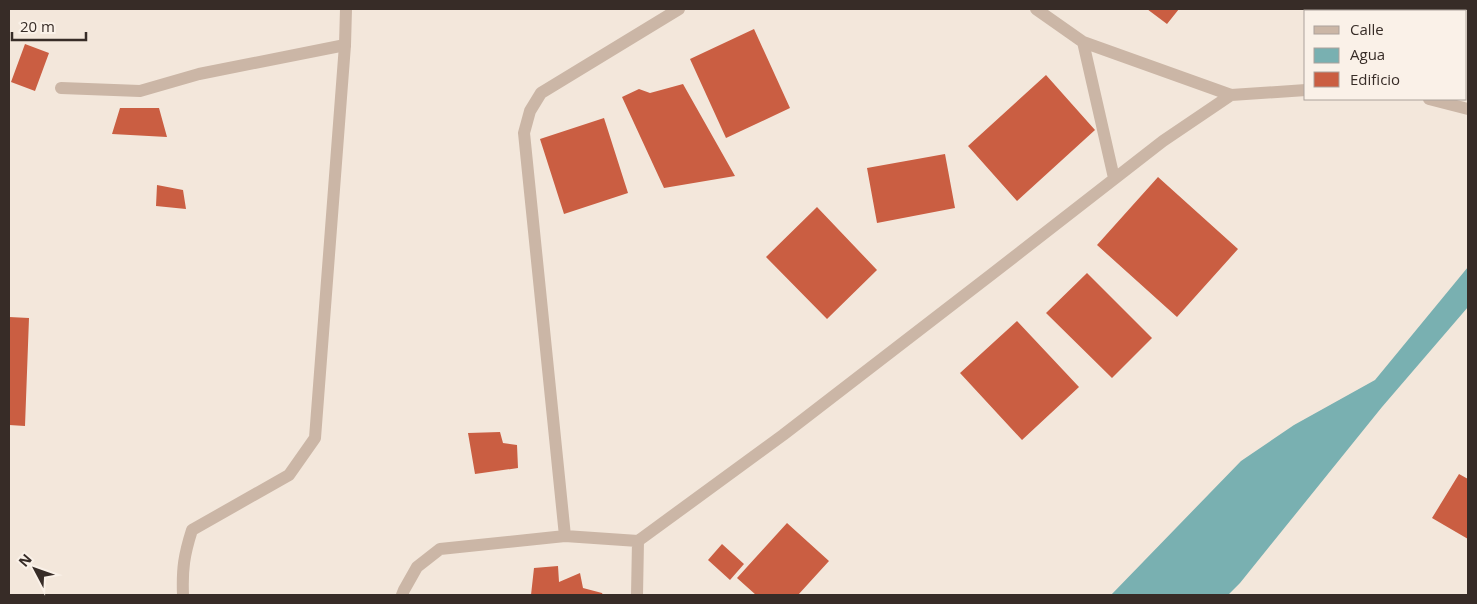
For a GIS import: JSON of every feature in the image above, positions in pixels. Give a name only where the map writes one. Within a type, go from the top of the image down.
[{"type":"street","points":[[183,595],[182,572],[185,551],[192,530],[289,475],[316,438],[345,45],[346,9]]},
{"type":"street","points":[[565,536],[524,133],[530,111],[541,93],[679,9]]},
{"type":"street","points":[[1036,9],[1083,42],[1232,95],[1304,90]]},
{"type":"street","points":[[1083,42],[1114,178]]},
{"type":"street","points":[[62,88],[140,91],[199,74],[345,45]]},
{"type":"street","points":[[402,595],[417,567],[440,549],[565,536],[638,541],[783,435],[1163,141],[1232,95]]},
{"type":"street","points":[[1433,100],[1468,109]]},
{"type":"street","points":[[637,595],[638,541]]},
{"type":"water","points":[[1468,267],[1468,307],[1382,407],[1240,583],[1228,595],[1111,595],[1241,461],[1294,425],[1375,380]]},
{"type":"building","points":[[1147,9],[1179,9],[1167,24]]},
{"type":"building","points":[[754,29],[790,108],[726,138],[690,59]]},
{"type":"building","points":[[25,44],[49,53],[35,91],[11,82]]},
{"type":"building","points":[[1046,75],[1095,130],[1017,201],[968,146]]},
{"type":"building","points":[[683,84],[735,176],[664,188],[622,97],[639,89],[650,93]]},
{"type":"building","points":[[120,108],[159,108],[167,137],[112,134]]},
{"type":"building","points":[[604,118],[628,193],[564,214],[540,139]]},
{"type":"building","points":[[945,154],[955,208],[877,223],[867,168]]},
{"type":"building","points":[[1158,177],[1238,249],[1177,317],[1097,245]]},
{"type":"building","points":[[157,185],[183,190],[186,209],[156,206]]},
{"type":"building","points":[[817,207],[877,270],[827,319],[766,257]]},
{"type":"building","points":[[1087,273],[1152,338],[1112,378],[1046,313]]},
{"type":"building","points":[[9,317],[29,318],[25,426],[9,425]]},
{"type":"building","points":[[1017,321],[1079,387],[1022,440],[960,373]]},
{"type":"building","points":[[500,432],[503,443],[517,445],[518,468],[475,474],[468,433]]},
{"type":"building","points":[[1459,474],[1468,479],[1468,539],[1432,518]]},
{"type":"building","points":[[787,523],[829,561],[798,595],[756,595],[737,578]]},
{"type":"building","points":[[722,544],[744,564],[730,580],[708,560]]},
{"type":"building","points":[[558,566],[559,582],[580,573],[583,588],[602,593],[603,595],[531,595],[534,568]]}]
